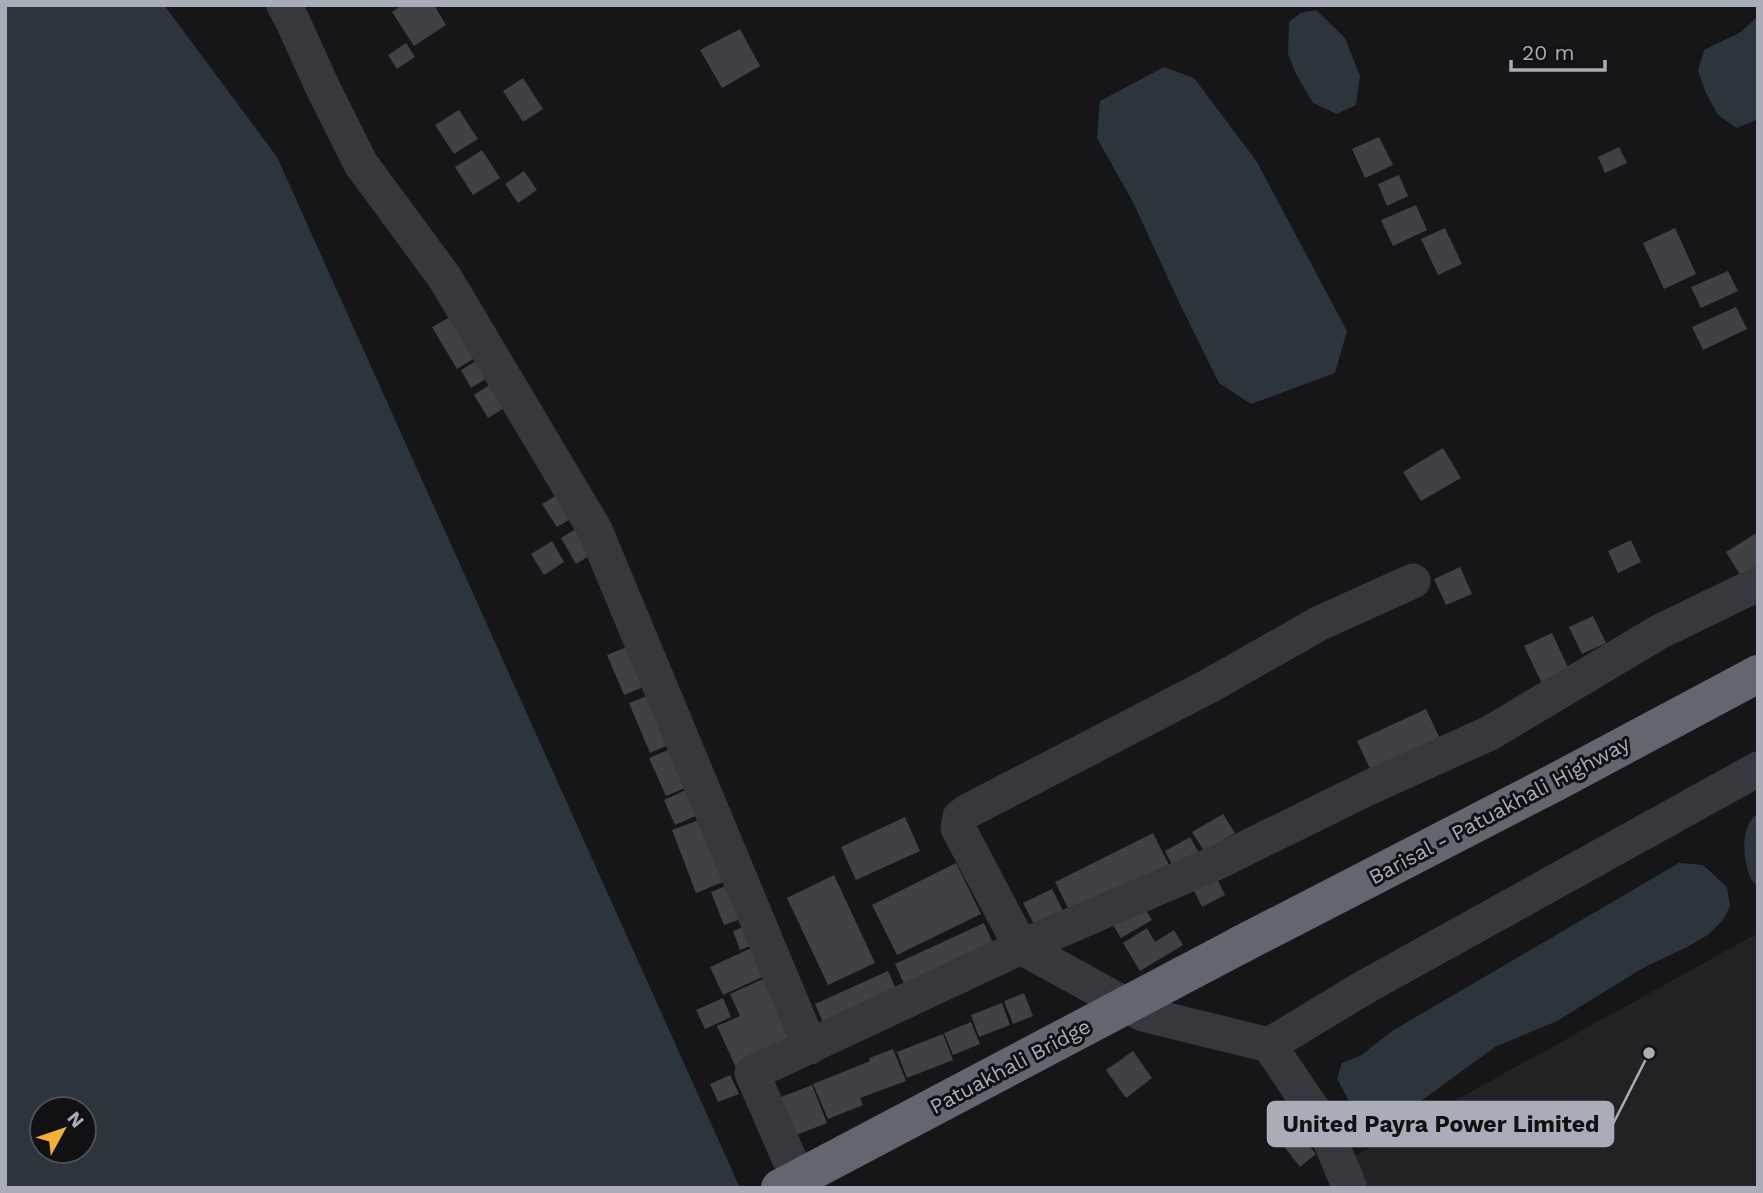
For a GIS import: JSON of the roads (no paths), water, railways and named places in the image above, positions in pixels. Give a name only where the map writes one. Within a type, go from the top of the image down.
[{"type":"highway","name":"Barisal - Patuakhali Highway","points":[[1240,945],[1758,674]]},
{"type":"highway","name":"Patuakhali Bridge","points":[[780,1188],[1240,945]]},
{"type":"street","points":[[284,5],[361,164],[445,278],[595,530],[810,1047]]},
{"type":"street","points":[[1350,1188],[1324,1126],[1269,1045],[1143,1014],[1021,947],[958,828],[960,817],[968,811],[1320,624],[1413,581]]},
{"type":"street","points":[[802,1188],[752,1073],[1021,947],[1218,862],[1368,788],[1490,733],[1659,632],[1758,584]]},
{"type":"street","points":[[1269,1045],[1365,987],[1758,769]]},
{"type":"place","name":"United Payra Power Limited","points":[[1649,1053]]}]
